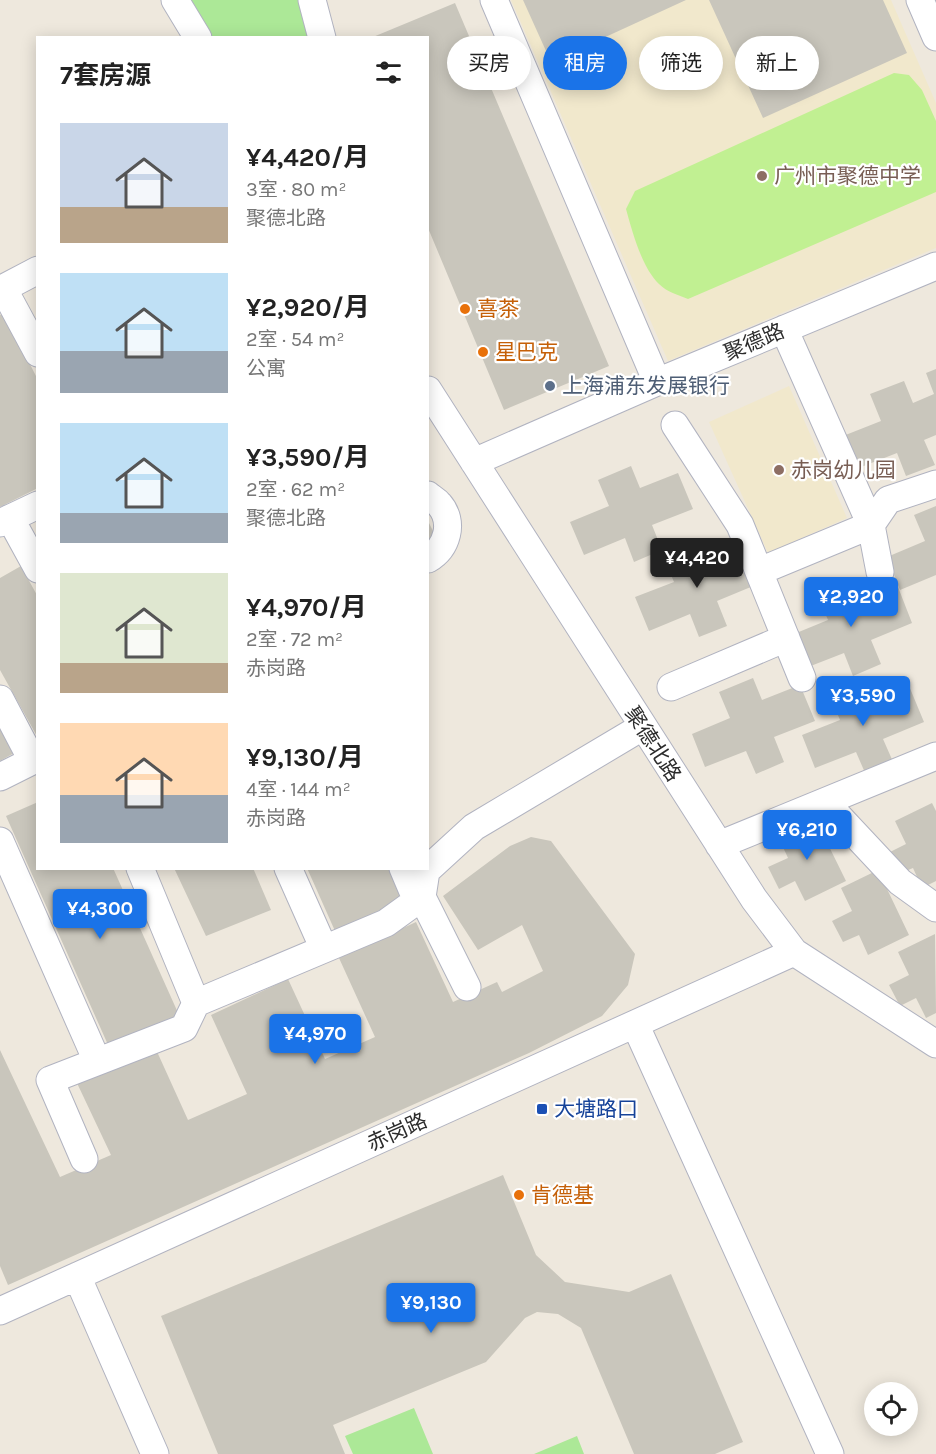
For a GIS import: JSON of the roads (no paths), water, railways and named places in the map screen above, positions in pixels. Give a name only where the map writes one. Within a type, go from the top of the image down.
[{"type":"street","points":[[175,0],[197,36]]},
{"type":"street","points":[[494,0],[657,382]]},
{"type":"street","points":[[920,0],[936,37]]},
{"type":"street","points":[[321,2],[322,36]]},
{"type":"street","name":"聚德路","points":[[474,462],[657,382],[936,266]]},
{"type":"street","points":[[36,271],[2,289],[36,349]]},
{"type":"street","points":[[784,329],[871,525],[880,572]]},
{"type":"street","name":"聚德北路","points":[[429,392],[754,899],[794,952],[936,1044]]},
{"type":"street","points":[[675,425],[740,525],[802,678]]},
{"type":"street","points":[[760,571],[871,525],[888,500],[936,484]]},
{"type":"street","points":[[429,496],[440,504],[448,523],[447,539],[429,558]]},
{"type":"street","points":[[36,506],[5,521],[36,566]]},
{"type":"street","points":[[671,687],[786,638]]},
{"type":"street","points":[[0,699],[35,759],[0,777]]},
{"type":"street","points":[[429,868],[474,827],[642,727]]},
{"type":"street","points":[[719,845],[936,756]]},
{"type":"street","points":[[825,802],[900,882],[936,908]]},
{"type":"street","points":[[0,841],[97,1061]]},
{"type":"street","points":[[141,870],[196,1003]]},
{"type":"street","points":[[289,870],[324,949]]},
{"type":"street","points":[[404,870],[467,987]]},
{"type":"street","points":[[84,1159],[50,1080],[184,1028],[196,1003],[386,923],[420,899],[427,870]]},
{"type":"street","name":"赤岗路","points":[[0,1311],[794,952]]},
{"type":"street","points":[[635,1023],[830,1454]]},
{"type":"street","points":[[78,1276],[155,1454]]},
{"type":"place","name":"广州市聚德中学","points":[[762,176]]},
{"type":"place","name":"喜茶","points":[[465,309]]},
{"type":"place","name":"星巴克","points":[[483,352]]},
{"type":"place","name":"上海浦东发展银行","points":[[550,386]]},
{"type":"place","name":"赤岗幼儿园","points":[[779,470]]},
{"type":"place","name":"大塘路口","points":[[542,1109]]},
{"type":"place","name":"肯德基","points":[[519,1195]]}]
